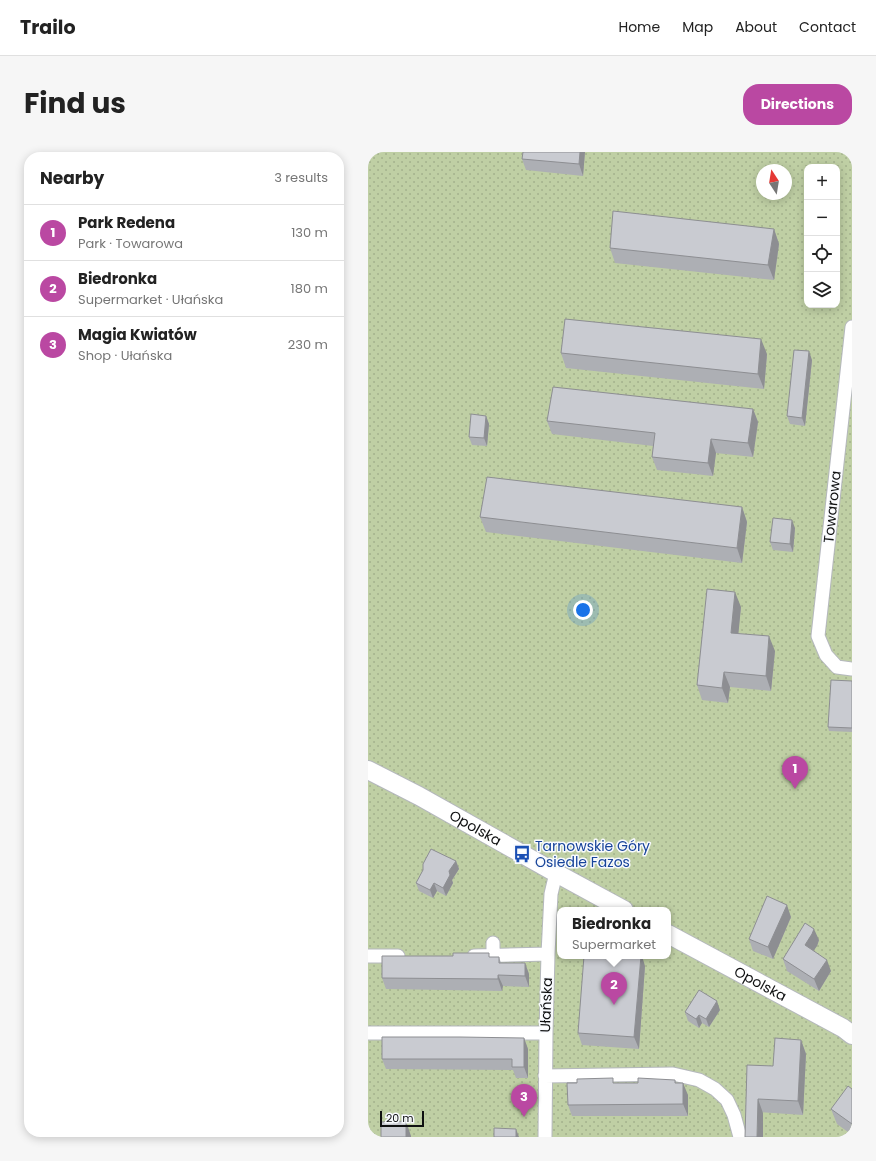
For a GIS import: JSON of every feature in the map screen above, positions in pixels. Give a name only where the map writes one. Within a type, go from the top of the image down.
[{"type":"street","name":"Towarowa","points":[[852,327],[818,636],[826,655],[837,667],[852,669]]},
{"type":"street","name":"Opolska","points":[[368,770],[424,799],[618,907]]},
{"type":"street","name":"Ułańska","points":[[545,1137],[548,954],[551,894],[556,873]]},
{"type":"street","name":"Opolska","points":[[671,936],[843,1028],[852,1035]]},
{"type":"street","points":[[493,943],[493,956]]},
{"type":"street","points":[[462,956],[548,954]]},
{"type":"street","points":[[368,956],[407,956]]},
{"type":"street","points":[[368,1033],[546,1033]]},
{"type":"street","points":[[545,1076],[673,1074],[699,1080],[715,1089],[727,1100],[734,1115],[740,1137]]},
{"type":"green space","points":[[368,152],[852,152],[852,1137],[368,1137]]},
{"type":"building","points":[[523,152],[580,152],[579,164],[522,159]]},
{"type":"building","points":[[613,211],[774,229],[768,265],[610,248]]},
{"type":"building","points":[[565,319],[761,339],[758,374],[561,353]]},
{"type":"building","points":[[794,350],[809,351],[802,418],[787,416]]},
{"type":"building","points":[[553,387],[753,409],[748,443],[711,439],[708,463],[652,457],[655,433],[547,421]]},
{"type":"building","points":[[471,414],[486,416],[484,438],[469,437]]},
{"type":"building","points":[[487,477],[742,507],[737,548],[480,517]]},
{"type":"building","points":[[773,518],[792,520],[790,544],[770,542]]},
{"type":"building","points":[[707,589],[735,592],[731,633],[769,636],[766,676],[724,672],[722,688],[697,685]]},
{"type":"building","points":[[831,680],[852,681],[852,728],[828,727]]},
{"type":"building","points":[[431,849],[456,861],[449,871],[450,875],[443,888],[434,883],[430,890],[416,883],[423,870],[423,864]]},
{"type":"building","points":[[767,896],[787,905],[768,947],[749,939]]},
{"type":"building","points":[[805,923],[814,929],[805,945],[827,960],[814,979],[783,959]]},
{"type":"building","points":[[453,953],[489,953],[489,957],[499,957],[499,963],[525,963],[525,976],[498,975],[498,979],[382,978],[382,956],[453,956]]},
{"type":"building","points":[[584,959],[641,959],[634,1037],[578,1033]]},
{"type":"building","points":[[699,990],[717,1001],[706,1019],[699,1015],[696,1019],[685,1012]]},
{"type":"building","points":[[382,1037],[524,1038],[524,1067],[512,1067],[512,1059],[382,1059]]},
{"type":"building","points":[[775,1038],[801,1040],[798,1101],[758,1099],[757,1137],[745,1137],[747,1065],[773,1066]]},
{"type":"building","points":[[613,1078],[613,1083],[638,1083],[638,1078],[675,1080],[675,1083],[683,1083],[683,1104],[568,1105],[567,1083],[577,1083],[577,1079]]},
{"type":"building","points":[[848,1086],[852,1089],[852,1124],[831,1109]]},
{"type":"building","points":[[406,1121],[406,1137],[381,1137],[381,1122]]},
{"type":"building","points":[[494,1128],[516,1129],[516,1137],[494,1137]]},
{"type":"place","name":"Park Redena","points":[[795,789]]},
{"type":"place","name":"Tarnowskie Góry Osiedle Fazos","points":[[522,854]]},
{"type":"place","name":"Biedronka","points":[[614,1005]]},
{"type":"place","name":"Magia Kwiatów","points":[[524,1117]]}]
